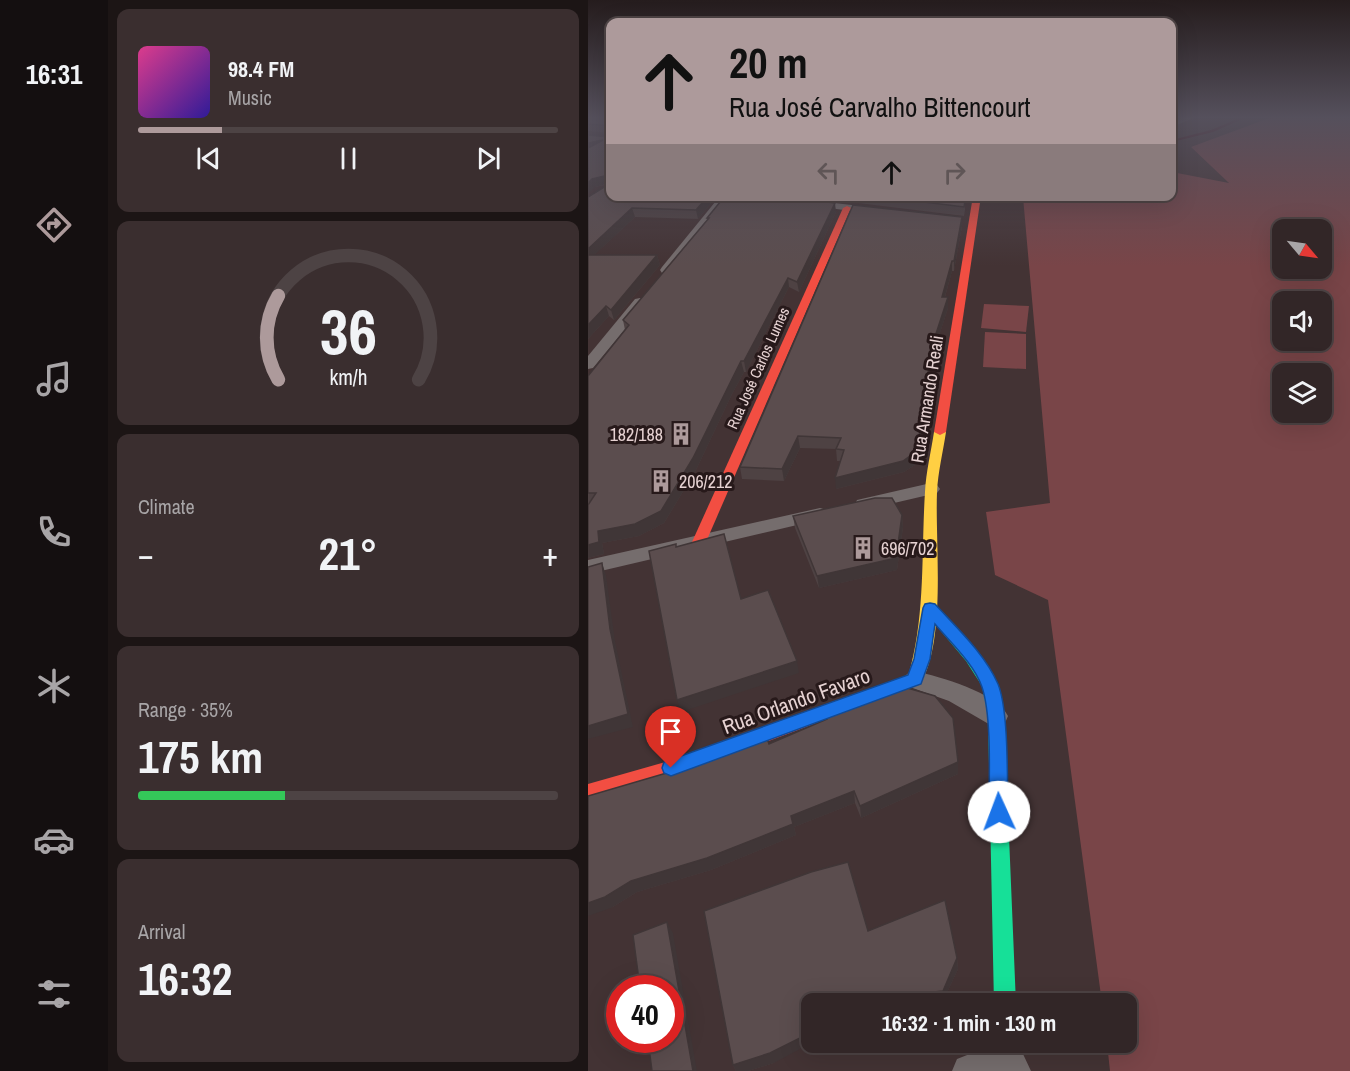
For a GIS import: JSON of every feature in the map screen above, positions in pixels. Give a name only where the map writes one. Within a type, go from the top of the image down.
[{"type":"street","points":[[661,276],[722,201]]},
{"type":"street","points":[[791,201],[882,212]]},
{"type":"street","name":"Rua Armando Reali","points":[[915,680],[922,659],[930,608],[931,489],[967,221],[975,201]]},
{"type":"street","name":"Rua José Carlos Lumes","points":[[699,542],[847,208]]},
{"type":"street","points":[[588,365],[646,294]]},
{"type":"street","points":[[588,567],[931,489]]},
{"type":"street","points":[[930,608],[972,657],[990,685],[996,716],[1005,993]]},
{"type":"street","points":[[915,680],[938,685],[969,698],[996,716]]},
{"type":"street","name":"Rua Orlando Favaro","points":[[588,792],[691,762],[915,680]]},
{"type":"street","points":[[969,1071],[1009,1056]]},
{"type":"shaded area","points":[[1211,166],[1350,166],[1350,1071],[1110,1071],[1108,1053],[1137,1053],[1137,993],[1101,993],[1048,600],[995,575],[986,512],[1050,503],[1023,201],[1176,201],[1176,173],[1229,183]]},
{"type":"shaded area","points":[[984,304],[1029,306],[1026,332],[981,328]]},
{"type":"shaded area","points":[[985,332],[1026,334],[1026,369],[983,367]]},
{"type":"building","points":[[588,166],[606,166],[606,176],[592,179],[588,183]]},
{"type":"building","points":[[606,186],[606,201],[704,201],[696,210],[632,208],[588,249],[588,197]]},
{"type":"building","points":[[721,201],[835,203],[797,282],[788,278],[744,361],[741,361],[693,458],[661,511],[635,524],[598,531],[599,542],[588,545],[588,505],[596,493],[588,493],[588,376],[629,325],[623,320],[709,218],[707,218]]},
{"type":"building","points":[[915,201],[965,201],[964,207]]},
{"type":"building","points":[[853,205],[962,217],[954,261],[952,261],[942,297],[948,297],[933,343],[919,439],[914,453],[903,461],[835,478],[844,450],[836,449],[841,438],[798,436],[782,469],[740,467]]},
{"type":"building","points":[[588,255],[657,255],[611,310],[606,306],[588,325]]},
{"type":"building","name":"696/702","points":[[875,498],[892,498],[902,515],[896,558],[817,576],[793,516]]},
{"type":"building","points":[[724,534],[741,599],[768,590],[797,661],[677,700],[649,551],[676,544],[676,547]]},
{"type":"building","points":[[602,563],[610,629],[628,714],[588,726],[588,567]]},
{"type":"building","points":[[904,687],[935,696],[953,718],[958,762],[860,806],[854,791],[791,816],[793,824],[707,858],[631,881],[605,897],[588,903],[588,796],[687,767],[767,738],[769,744],[827,719],[826,716]]},
{"type":"building","points":[[848,862],[868,931],[945,900],[957,958],[943,991],[801,993],[801,1038],[770,1053],[733,1065],[704,911],[811,872]]},
{"type":"building","points":[[667,922],[676,975],[638,975],[633,935]]},
{"type":"building","points":[[684,1019],[693,1071],[652,1071],[650,1053],[684,1053]]},
{"type":"traffic: fast","points":[[930,608],[972,657],[990,685],[996,716],[1005,993]]},
{"type":"traffic: slow","points":[[916,677],[929,608],[931,492],[940,432]]},
{"type":"traffic: jam","points":[[940,432],[976,201]]},
{"type":"traffic: jam","points":[[699,542],[847,208]]},
{"type":"traffic: jam","points":[[588,792],[691,762],[915,680],[916,677]]},
{"type":"place","name":"182/188","points":[[681,434]]},
{"type":"place","name":"206/212","points":[[661,481]]},
{"type":"place","name":"696/702","points":[[863,548]]},
{"type":"route","points":[[671,768],[915,680],[922,659],[930,608],[972,657],[990,685],[996,716],[999,812]]}]
